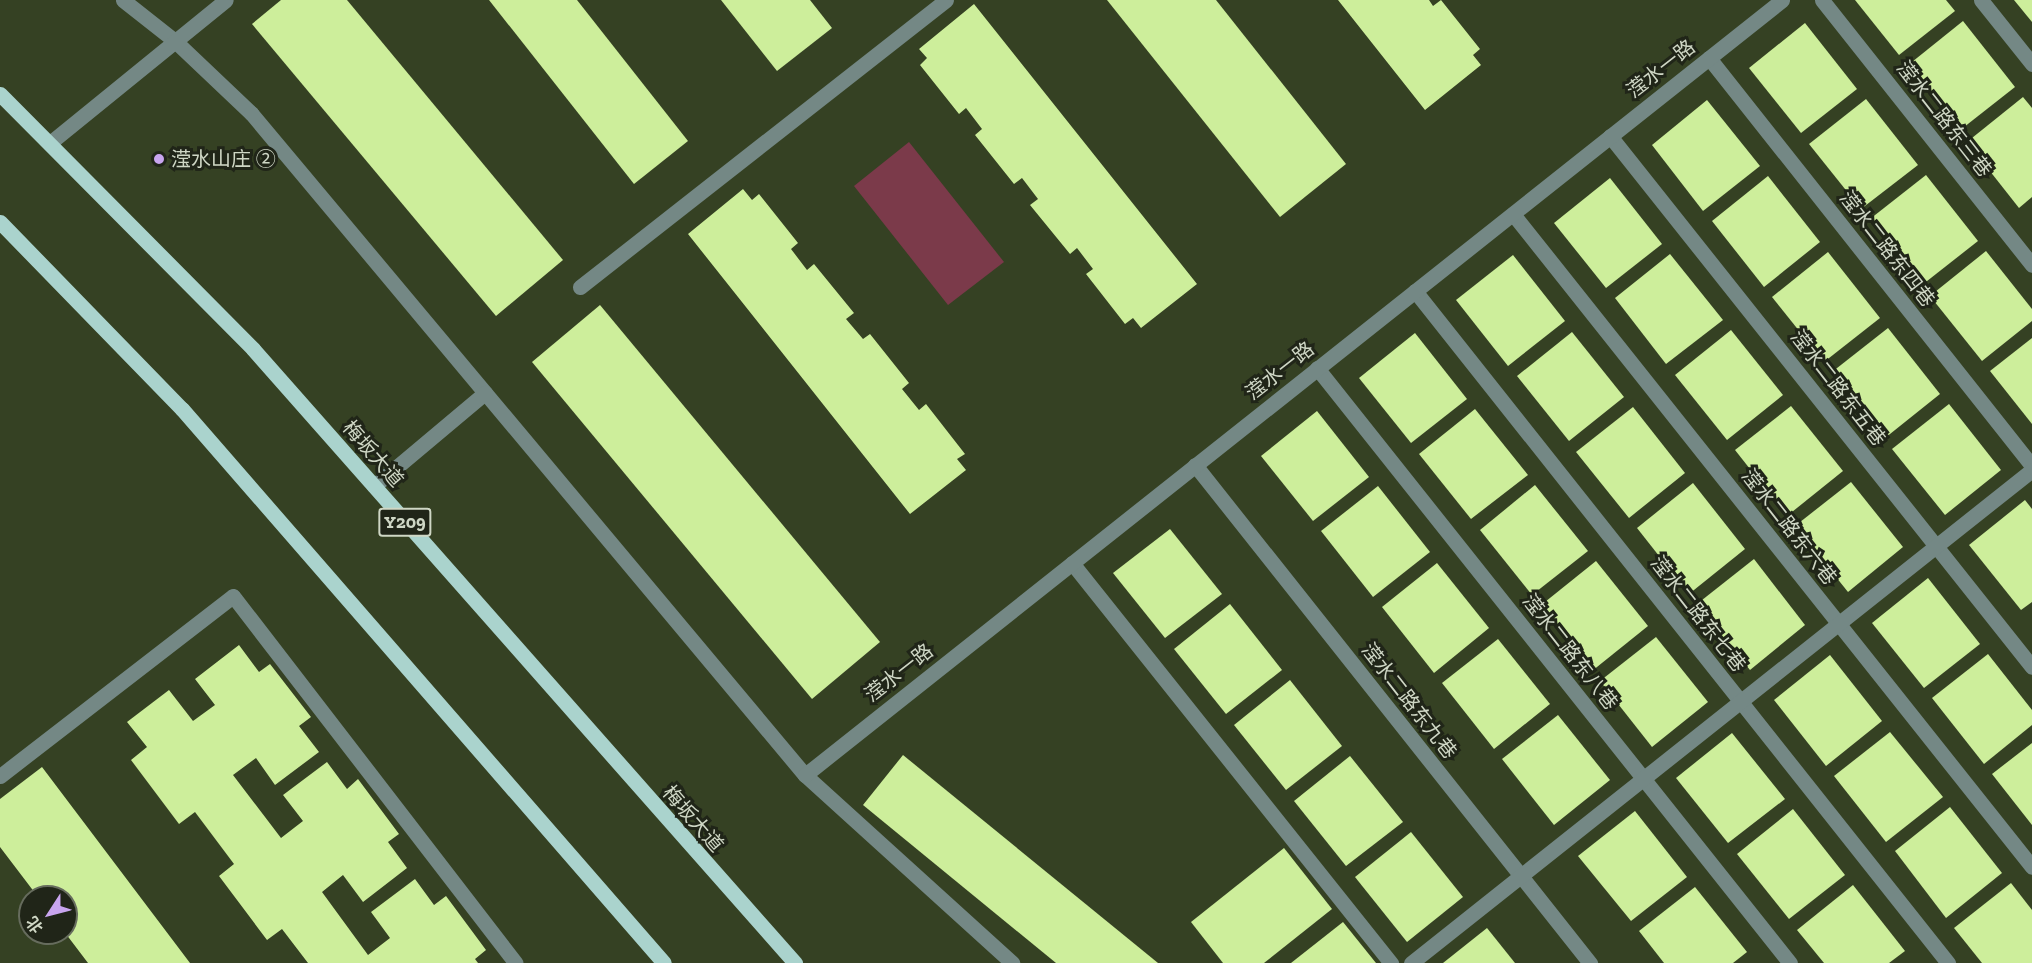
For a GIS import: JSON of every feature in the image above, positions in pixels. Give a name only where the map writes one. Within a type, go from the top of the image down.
[{"type":"main road","name":"梅坂大道","points":[[0,94],[51,142],[253,349],[795,963]]},
{"type":"main road","points":[[0,222],[182,409],[664,963]]},
{"type":"street","points":[[123,0],[175,41],[251,113],[805,775],[1012,963]]},
{"type":"street","points":[[51,142],[226,0]]},
{"type":"street","points":[[580,287],[946,0]]},
{"type":"street","name":"滢水一路","points":[[805,775],[1782,0]]},
{"type":"street","name":"滢水二路东三巷","points":[[1822,0],[2032,265]]},
{"type":"street","points":[[1981,0],[2032,64]]},
{"type":"street","name":"滢水二路东四巷","points":[[1709,58],[2032,468]]},
{"type":"street","name":"滢水二路东五巷","points":[[1610,136],[2032,667]]},
{"type":"street","name":"滢水二路东六巷","points":[[1513,214],[2032,867]]},
{"type":"street","name":"滢水二路东七巷","points":[[1415,291],[1948,963]]},
{"type":"street","name":"滢水二路东八巷","points":[[1317,368],[1790,963]]},
{"type":"street","points":[[374,486],[485,393]]},
{"type":"street","name":"滢水二路东九巷","points":[[1195,465],[1590,963]]},
{"type":"street","points":[[1411,963],[2032,468]]},
{"type":"street","points":[[1072,563],[1391,963]]},
{"type":"street","points":[[0,776],[233,596],[516,963]]},
{"type":"shaded area","points":[[909,142],[1004,262],[948,305],[854,186]]},
{"type":"building","points":[[281,0],[347,0],[563,260],[496,316],[252,24]]},
{"type":"building","points":[[489,0],[577,0],[688,141],[634,184]]},
{"type":"building","points":[[721,0],[810,0],[832,28],[777,71]]},
{"type":"building","points":[[1107,0],[1216,0],[1346,164],[1280,217]]},
{"type":"building","points":[[1338,0],[1429,0],[1433,6],[1441,0],[1480,49],[1473,55],[1481,65],[1425,110]]},
{"type":"building","points":[[1855,0],[1946,0],[1955,11],[1899,55]]},
{"type":"building","points":[[2014,0],[2032,0],[2032,22]]},
{"type":"building","points":[[974,4],[1197,284],[1141,328],[1133,318],[1125,324],[1086,274],[1093,269],[1077,248],[1070,254],[1030,205],[1038,199],[1022,178],[1014,184],[975,135],[982,129],[966,108],[959,114],[920,65],[927,58],[919,49]]},
{"type":"building","points":[[1963,21],[2015,87],[1959,131],[1907,66]]},
{"type":"building","points":[[1805,23],[1857,89],[1801,133],[1749,68]]},
{"type":"building","points":[[2023,97],[2032,108],[2032,197],[2019,208],[1967,142]]},
{"type":"building","points":[[1866,99],[1918,165],[1861,209],[1809,144]]},
{"type":"building","points":[[1707,100],[1760,166],[1703,211],[1652,145]]},
{"type":"building","points":[[1926,175],[1978,241],[1922,285],[1870,219]]},
{"type":"building","points":[[1768,176],[1820,242],[1764,287],[1712,221]]},
{"type":"building","points":[[1610,178],[1662,244],[1606,288],[1554,223]]},
{"type":"building","points":[[743,189],[752,200],[759,194],[798,243],[791,249],[807,270],[814,264],[854,313],[846,319],[863,339],[870,334],[909,383],[902,389],[919,410],[926,404],[965,454],[957,459],[966,470],[910,514],[688,234]]},
{"type":"building","points":[[1986,251],[2032,309],[2032,321],[1982,361],[1930,296]]},
{"type":"building","points":[[1828,252],[1880,318],[1824,362],[1772,297]]},
{"type":"building","points":[[1670,254],[1723,320],[1666,364],[1615,298]]},
{"type":"building","points":[[1513,255],[1565,321],[1508,366],[1456,300]]},
{"type":"building","points":[[600,305],[880,642],[812,699],[532,362]]},
{"type":"building","points":[[1888,328],[1940,394],[1885,438],[1832,372]]},
{"type":"building","points":[[1731,330],[1783,395],[1727,440],[1675,375]]},
{"type":"building","points":[[1572,332],[1624,397],[1569,441],[1517,376]]},
{"type":"building","points":[[1415,333],[1467,399],[1411,443],[1359,378]]},
{"type":"building","points":[[2032,338],[2032,424],[1990,371]]},
{"type":"building","points":[[1949,404],[2001,470],[1945,515],[1892,449]]},
{"type":"building","points":[[1791,406],[1843,471],[1787,516],[1735,450]]},
{"type":"building","points":[[1633,407],[1685,473],[1629,518],[1576,452]]},
{"type":"building","points":[[1475,409],[1528,475],[1471,519],[1419,454]]},
{"type":"building","points":[[1317,411],[1369,477],[1313,521],[1261,456]]},
{"type":"building","points":[[1851,482],[1903,547],[1848,592],[1795,526]]},
{"type":"building","points":[[1693,483],[1745,549],[1689,594],[1637,528]]},
{"type":"building","points":[[1535,485],[1588,551],[1532,595],[1480,530]]},
{"type":"building","points":[[1378,486],[1430,552],[1373,597],[1321,531]]},
{"type":"building","points":[[2025,500],[2032,509],[2032,602],[2021,610],[1969,545]]},
{"type":"building","points":[[1170,529],[1222,594],[1165,638],[1113,573]]},
{"type":"building","points":[[1754,559],[1805,625],[1750,670],[1697,604]]},
{"type":"building","points":[[1596,561],[1648,626],[1592,671],[1540,606]]},
{"type":"building","points":[[1437,563],[1489,628],[1434,673],[1382,607]]},
{"type":"building","points":[[1928,578],[1980,644],[1924,688],[1872,623]]},
{"type":"building","points":[[1230,604],[1282,670],[1226,714],[1174,649]]},
{"type":"building","points":[[1656,637],[1708,702],[1652,747],[1600,681]]},
{"type":"building","points":[[1498,639],[1550,704],[1494,749],[1442,683]]},
{"type":"building","points":[[239,645],[259,672],[270,664],[311,717],[299,726],[319,752],[275,785],[256,758],[233,775],[281,838],[303,821],[283,795],[327,762],[347,789],[358,779],[399,834],[388,842],[407,868],[363,902],[343,875],[322,892],[368,955],[390,938],[371,912],[415,879],[434,905],[446,896],[486,950],[475,959],[478,963],[308,963],[282,929],[267,940],[219,876],[234,864],[195,812],[179,824],[131,760],[147,747],[127,722],[169,690],[193,721],[215,705],[195,679]]},
{"type":"building","points":[[1988,654],[2032,710],[2032,725],[1984,764],[1932,698]]},
{"type":"building","points":[[1830,655],[1882,721],[1826,766],[1774,700]]},
{"type":"building","points":[[1290,680],[1342,746],[1286,790],[1234,725]]},
{"type":"building","points":[[1558,715],[1610,780],[1554,825],[1502,759]]},
{"type":"building","points":[[1890,732],[1943,797],[1886,842],[1834,776]]},
{"type":"building","points":[[1732,733],[1785,799],[1728,843],[1676,778]]},
{"type":"building","points":[[2032,743],[2032,825],[1992,774]]},
{"type":"building","points":[[903,755],[1158,963],[1056,963],[863,805]]},
{"type":"building","points":[[1350,756],[1403,822],[1346,866],[1294,801]]},
{"type":"building","points":[[42,767],[190,963],[88,963],[74,945],[78,945],[78,885],[29,885],[0,847],[0,799]]},
{"type":"building","points":[[1950,807],[2002,873],[1946,918],[1895,851]]},
{"type":"building","points":[[1793,809],[1845,875],[1789,919],[1737,854]]},
{"type":"building","points":[[1635,811],[1687,877],[1631,921],[1578,856]]},
{"type":"building","points":[[1411,832],[1463,897],[1407,942],[1355,877]]},
{"type":"building","points":[[1284,848],[1332,909],[1264,963],[1223,963],[1191,922]]},
{"type":"building","points":[[2011,883],[2032,910],[2032,963],[1982,963],[1954,928]]},
{"type":"building","points":[[1853,885],[1905,951],[1889,963],[1824,963],[1797,930]]},
{"type":"building","points":[[1695,887],[1747,952],[1733,963],[1664,963],[1639,931]]},
{"type":"building","points":[[1343,922],[1376,963],[1291,963]]},
{"type":"building","points":[[1487,928],[1515,963],[1443,963]]},
{"type":"place","name":"滢水山庄 ②","points":[[159,159]]}]
